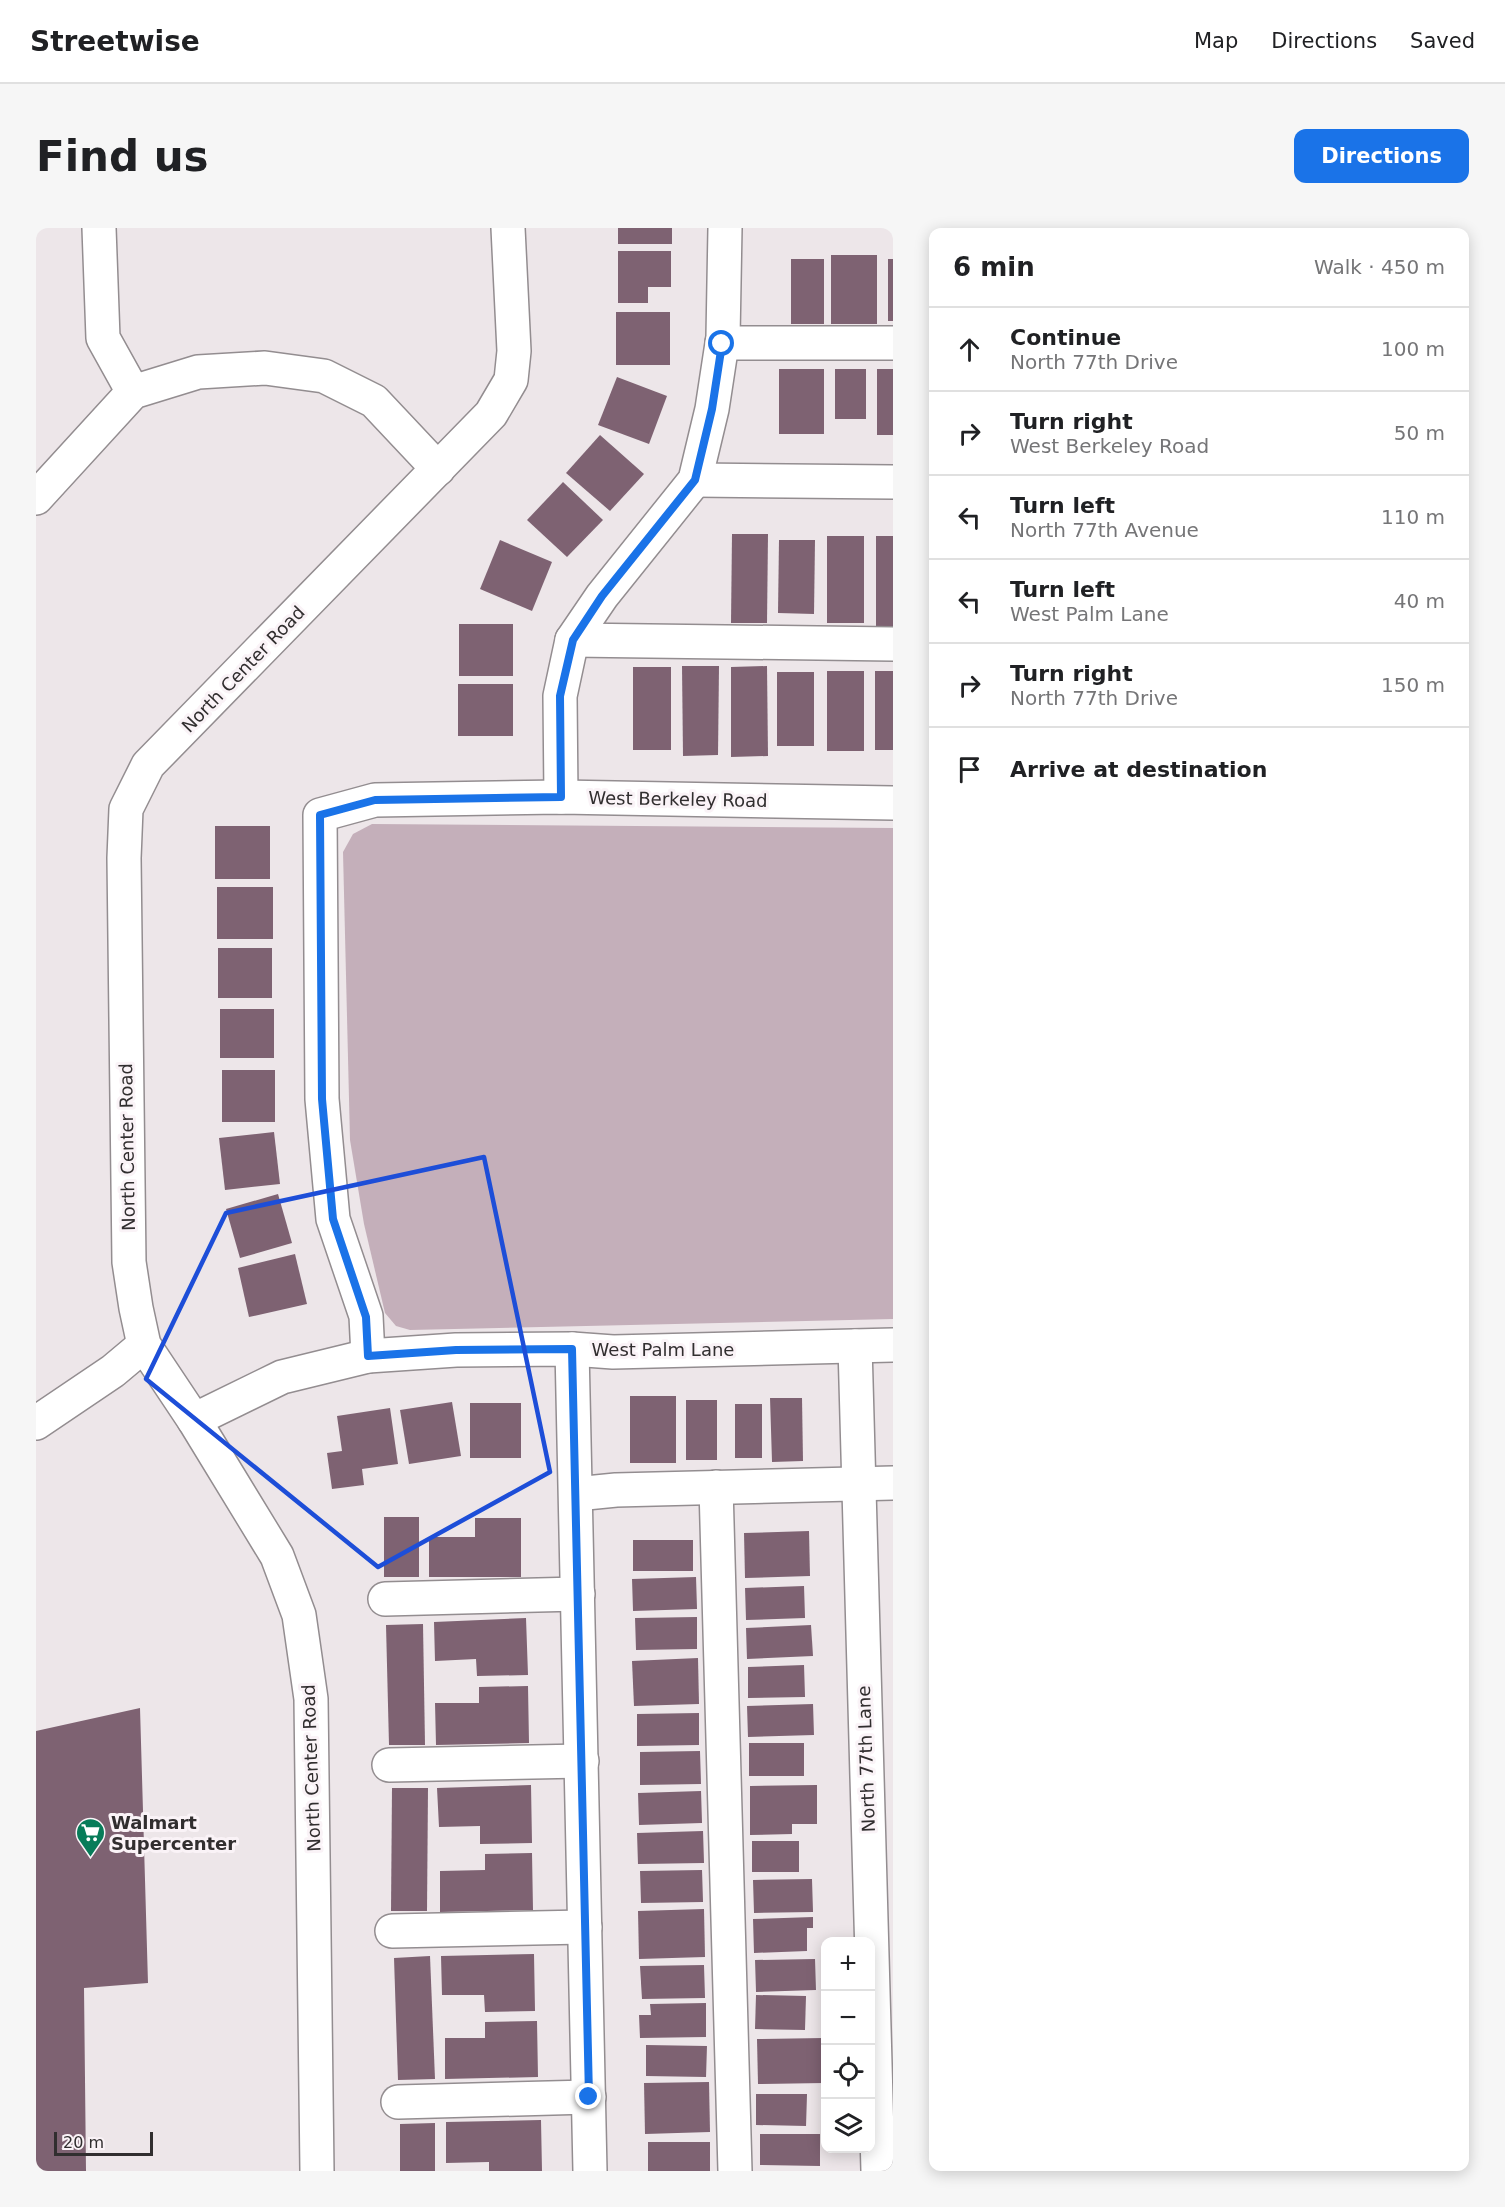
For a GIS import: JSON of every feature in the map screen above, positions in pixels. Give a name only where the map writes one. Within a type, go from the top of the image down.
[{"type":"street","points":[[99,228],[103,338],[133,392]]},
{"type":"street","name":"North Center Road","points":[[317,2171],[311,1699],[299,1615],[277,1556],[194,1420],[144,1345],[129,1262],[124,858],[126,809],[148,765],[491,414],[511,380],[514,351],[508,228]]},
{"type":"street","points":[[561,797],[560,696],[573,640],[602,596],[695,480],[712,409],[722,344],[725,228]]},
{"type":"street","points":[[722,344],[893,344]]},
{"type":"street","points":[[36,498],[133,392],[198,372],[265,368],[324,376],[374,401],[438,469]]},
{"type":"street","points":[[695,480],[893,482]]},
{"type":"street","points":[[573,640],[893,644]]},
{"type":"street","name":"West Berkeley Road","points":[[368,1356],[366,1317],[333,1219],[322,1099],[320,815],[375,800],[561,797],[893,803]]},
{"type":"street","points":[[36,1423],[113,1371],[144,1345]]},
{"type":"street","name":"West Palm Lane","points":[[194,1420],[282,1377],[368,1356],[456,1350],[572,1349],[612,1352],[893,1345]]},
{"type":"street","name":"North 77th Lane","points":[[855,1346],[878,2171]]},
{"type":"street","points":[[572,1349],[590,2171]]},
{"type":"street","points":[[576,1494],[716,1487],[893,1483]]},
{"type":"street","points":[[716,1487],[735,2171]]},
{"type":"street","points":[[385,1599],[578,1594]]},
{"type":"street","points":[[389,1765],[582,1761]]},
{"type":"street","points":[[392,1931],[585,1927]]},
{"type":"street","points":[[398,2102],[589,2097]]},
{"type":"highlighted area","points":[[484,1157],[550,1472],[378,1567],[146,1379],[226,1213]]},
{"type":"shaded area","points":[[372,824],[893,828],[893,1319],[410,1330],[396,1326],[385,1313],[364,1224],[350,1140],[343,852],[353,834]]},
{"type":"building","points":[[618,228],[672,228],[672,244],[618,244]]},
{"type":"building","points":[[618,251],[671,251],[671,287],[648,287],[648,303],[618,303]]},
{"type":"building","points":[[831,255],[877,255],[877,324],[831,324]]},
{"type":"building","points":[[791,259],[824,259],[824,324],[791,324]]},
{"type":"building","points":[[888,259],[893,259],[893,321],[888,321]]},
{"type":"building","points":[[616,312],[670,312],[670,365],[616,365]]},
{"type":"building","points":[[779,369],[824,369],[824,434],[779,434]]},
{"type":"building","points":[[835,369],[866,369],[866,419],[835,419]]},
{"type":"building","points":[[877,369],[893,369],[893,435],[877,435]]},
{"type":"building","points":[[617,377],[667,396],[649,444],[598,425]]},
{"type":"building","points":[[600,435],[644,474],[610,511],[566,473]]},
{"type":"building","points":[[563,482],[603,520],[567,557],[527,520]]},
{"type":"building","points":[[732,534],[768,534],[767,623],[731,623]]},
{"type":"building","points":[[827,536],[864,536],[864,623],[827,623]]},
{"type":"building","points":[[876,536],[893,536],[893,626],[876,626]]},
{"type":"building","points":[[500,540],[552,562],[532,611],[480,589]]},
{"type":"building","points":[[779,540],[815,540],[814,614],[778,613]]},
{"type":"building","points":[[459,624],[513,624],[513,676],[459,676]]},
{"type":"building","points":[[682,666],[719,666],[718,755],[683,756]]},
{"type":"building","points":[[767,666],[768,756],[731,757],[731,667]]},
{"type":"building","points":[[633,667],[671,667],[671,750],[633,750]]},
{"type":"building","points":[[827,671],[864,671],[864,751],[827,751]]},
{"type":"building","points":[[875,671],[893,671],[893,750],[875,750]]},
{"type":"building","points":[[777,672],[814,672],[814,746],[777,746]]},
{"type":"building","points":[[458,684],[513,684],[513,736],[458,736]]},
{"type":"building","points":[[215,826],[270,826],[270,879],[215,879]]},
{"type":"building","points":[[217,887],[273,887],[273,939],[217,939]]},
{"type":"building","points":[[218,948],[272,948],[272,998],[218,998]]},
{"type":"building","points":[[220,1009],[274,1009],[274,1058],[220,1058]]},
{"type":"building","points":[[222,1070],[275,1070],[275,1122],[222,1122]]},
{"type":"building","points":[[274,1132],[280,1184],[225,1190],[219,1138]]},
{"type":"building","points":[[278,1194],[292,1243],[240,1258],[226,1209]]},
{"type":"building","points":[[295,1254],[307,1304],[249,1317],[238,1268]]},
{"type":"building","points":[[630,1396],[676,1396],[676,1463],[630,1463]]},
{"type":"building","points":[[770,1398],[802,1398],[803,1461],[772,1462]]},
{"type":"building","points":[[686,1400],[717,1400],[717,1460],[686,1460]]},
{"type":"building","points":[[452,1402],[461,1456],[409,1464],[400,1410]]},
{"type":"building","points":[[470,1403],[521,1403],[521,1458],[470,1458]]},
{"type":"building","points":[[735,1404],[762,1404],[762,1458],[735,1458]]},
{"type":"building","points":[[390,1408],[398,1464],[362,1469],[364,1485],[332,1489],[327,1453],[342,1451],[337,1416]]},
{"type":"building","points":[[384,1517],[419,1517],[419,1577],[384,1577]]},
{"type":"building","points":[[475,1518],[521,1518],[521,1577],[429,1577],[429,1537],[475,1537]]},
{"type":"building","points":[[809,1531],[810,1576],[745,1578],[744,1533]]},
{"type":"building","points":[[633,1540],[693,1540],[693,1571],[633,1571]]},
{"type":"building","points":[[696,1577],[697,1609],[633,1611],[632,1579]]},
{"type":"building","points":[[804,1586],[805,1618],[746,1620],[745,1588]]},
{"type":"building","points":[[697,1617],[697,1649],[636,1650],[635,1618]]},
{"type":"building","points":[[526,1618],[528,1675],[477,1676],[476,1659],[435,1661],[434,1622]]},
{"type":"building","points":[[423,1624],[425,1745],[389,1745],[386,1625]]},
{"type":"building","points":[[811,1625],[813,1656],[747,1659],[746,1628]]},
{"type":"building","points":[[698,1658],[699,1704],[634,1706],[632,1661]]},
{"type":"building","points":[[804,1665],[805,1697],[748,1698],[748,1667]]},
{"type":"building","points":[[528,1686],[529,1743],[436,1745],[435,1703],[479,1703],[479,1687]]},
{"type":"building","points":[[813,1704],[814,1735],[748,1737],[747,1706]]},
{"type":"building","name":"Walmart Supercenter","points":[[140,1708],[148,1983],[84,1988],[86,2171],[36,2171],[36,1731]]},
{"type":"building","points":[[699,1713],[699,1745],[637,1746],[637,1714]]},
{"type":"building","points":[[749,1743],[804,1743],[804,1776],[749,1776]]},
{"type":"building","points":[[700,1751],[701,1784],[640,1785],[640,1752]]},
{"type":"building","points":[[531,1785],[532,1843],[480,1844],[480,1826],[439,1827],[437,1788]]},
{"type":"building","points":[[817,1785],[817,1824],[792,1824],[792,1834],[750,1835],[750,1786]]},
{"type":"building","points":[[392,1788],[428,1788],[427,1911],[391,1911]]},
{"type":"building","points":[[701,1791],[702,1823],[639,1825],[638,1793]]},
{"type":"building","points":[[703,1831],[704,1863],[638,1864],[637,1833]]},
{"type":"building","points":[[752,1841],[799,1841],[799,1872],[752,1872]]},
{"type":"building","points":[[532,1853],[533,1910],[440,1912],[440,1871],[485,1870],[485,1854]]},
{"type":"building","points":[[702,1870],[703,1902],[641,1903],[640,1871]]},
{"type":"building","points":[[812,1879],[813,1912],[754,1913],[753,1880]]},
{"type":"building","points":[[704,1909],[705,1957],[639,1959],[638,1911]]},
{"type":"building","points":[[813,1917],[813,1928],[807,1928],[807,1951],[754,1953],[753,1919]]},
{"type":"building","points":[[534,1954],[535,2011],[485,2012],[484,1995],[442,1995],[441,1956]]},
{"type":"building","points":[[430,1956],[435,2079],[398,2080],[394,1958]]},
{"type":"building","points":[[815,1959],[816,1990],[756,1992],[755,1960]]},
{"type":"building","points":[[704,1965],[705,1998],[642,1999],[640,1966]]},
{"type":"building","points":[[756,1995],[806,1996],[805,2030],[755,2029]]},
{"type":"building","points":[[706,2003],[706,2037],[640,2038],[639,2015],[651,2015],[650,2004]]},
{"type":"building","points":[[537,2021],[538,2077],[445,2079],[445,2038],[485,2038],[485,2022]]},
{"type":"building","points":[[821,2038],[821,2083],[758,2084],[757,2039]]},
{"type":"building","points":[[646,2045],[707,2046],[706,2077],[646,2076]]},
{"type":"building","points":[[709,2082],[710,2132],[645,2134],[644,2083]]},
{"type":"building","points":[[756,2094],[807,2094],[806,2126],[756,2125]]},
{"type":"building","points":[[541,2120],[542,2171],[489,2171],[489,2162],[446,2163],[446,2122]]},
{"type":"building","points":[[435,2123],[435,2171],[400,2171],[400,2124]]},
{"type":"building","points":[[760,2134],[820,2134],[820,2166],[760,2165]]},
{"type":"building","points":[[648,2142],[710,2142],[710,2171],[648,2171]]},
{"type":"place","name":"Walmart Supercenter","points":[[90,1858]]},
{"type":"route","points":[[589,2097],[572,1349],[456,1350],[368,1356],[366,1317],[333,1219],[322,1099],[320,815],[375,800],[561,797],[560,696],[573,640],[602,596],[647,543],[695,480],[712,409],[722,344]]}]
